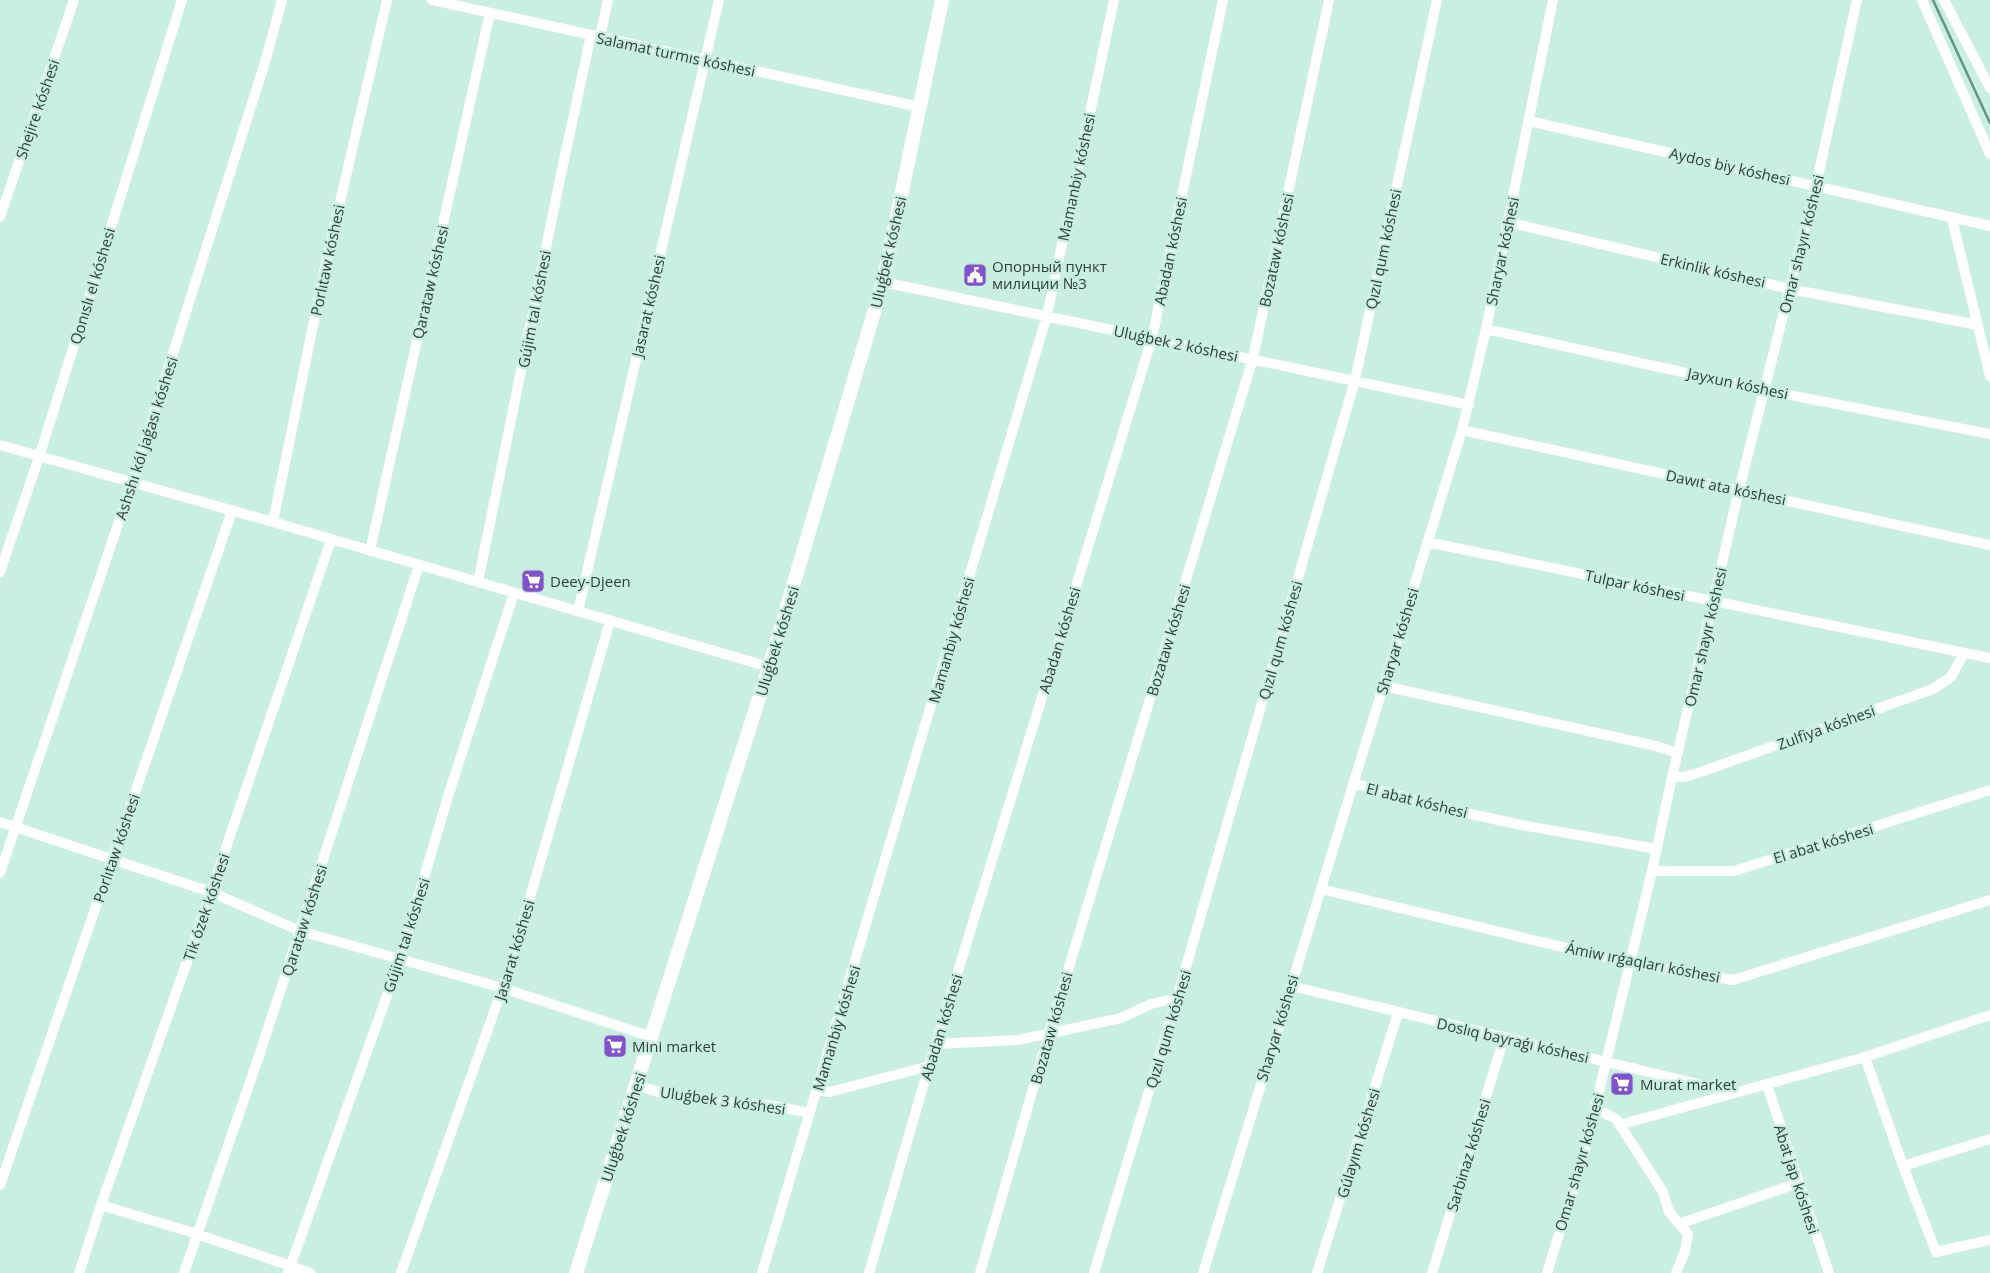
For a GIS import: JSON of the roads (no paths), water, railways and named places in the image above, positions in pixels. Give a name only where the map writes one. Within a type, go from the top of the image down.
[{"type":"street","name":"Shejire kóshesi","points":[[0,217],[74,0]]},
{"type":"street","name":"Qonıslı el kóshesi","points":[[0,572],[39,457],[182,0]]},
{"type":"street","name":"Ashshı kól jaǵası kóshesi","points":[[0,873],[132,483],[266,59],[282,0]]},
{"type":"street","name":"Porlıtaw kóshesi","points":[[273,522],[326,262],[387,0]]},
{"type":"street","name":"Salamat turmıs kóshesi","points":[[432,0],[920,107]]},
{"type":"street","name":"Gújim tal kóshesi","points":[[478,582],[596,36],[608,0]]},
{"type":"street","name":"Jasarat kóshesi","points":[[578,611],[718,0]]},
{"type":"street","name":"Uluǵbek kóshesi","points":[[576,1273],[770,667],[883,282],[942,0]]},
{"type":"street","name":"Mamanbiy kóshesi","points":[[762,1273],[1047,315],[1114,0]]},
{"type":"street","name":"Abadan kóshesi","points":[[868,1273],[929,1066],[1152,338],[1223,0]]},
{"type":"street","name":"Bozataw kóshesi","points":[[980,1273],[1049,1034],[1252,358],[1328,0]]},
{"type":"street","name":"Qızıl qum kóshesi","points":[[1094,1273],[1177,998],[1355,380],[1437,0]]},
{"type":"street","name":"Sharyar kóshesi","points":[[1203,1273],[1462,430],[1486,328],[1553,0]]},
{"type":"street","name":"Omar shayır kóshesi","points":[[1546,1273],[1585,1150],[1652,871],[1739,490],[1816,185],[1857,0]]},
{"type":"street","points":[[1922,0],[1990,154]]},
{"type":"street","points":[[1944,0],[1990,88]]},
{"type":"street","name":"Qarataw kóshesi","points":[[370,551],[490,13]]},
{"type":"street","name":"Aydos biy kóshesi","points":[[1529,121],[1816,185],[1952,219],[1990,226]]},
{"type":"street","points":[[1952,219],[1990,376]]},
{"type":"street","name":"Erkinlik kóshesi","points":[[1508,222],[1790,289],[1978,325]]},
{"type":"street","name":"Uluǵbek 2 kóshesi","points":[[883,282],[1468,404]]},
{"type":"street","name":"Jayxun kóshesi","points":[[1486,328],[1764,390],[1990,434]]},
{"type":"street","name":"Dawıt ata kóshesi","points":[[1462,430],[1990,545]]},
{"type":"street","points":[[0,445],[273,522],[770,667]]},
{"type":"street","name":"Porlıtaw kóshesi","points":[[0,1185],[232,511]]},
{"type":"street","name":"Tik ózek kóshesi","points":[[79,1273],[331,540]]},
{"type":"street","name":"Tulpar kóshesi","points":[[1427,542],[1990,658]]},
{"type":"street","name":"Qarataw kóshesi","points":[[184,1273],[259,1056],[419,565]]},
{"type":"street","name":"Gújim tal kóshesi","points":[[289,1270],[400,959],[449,793],[514,593]]},
{"type":"street","name":"Jasarat kóshesi","points":[[401,1273],[503,988],[610,621]]},
{"type":"street","name":"Zulfiya kóshesi","points":[[1672,777],[1684,777],[1698,773],[1933,689],[1951,677],[1964,653]]},
{"type":"street","points":[[1383,686],[1652,745],[1678,753]]},
{"type":"street","name":"El abat kóshesi","points":[[1353,783],[1448,809],[1520,825],[1657,849]]},
{"type":"street","name":"El abat kóshesi","points":[[1652,871],[1734,871],[1990,790]]},
{"type":"street","points":[[0,822],[211,892],[300,931],[503,988],[652,1037]]},
{"type":"street","name":"Ámiw ırǵaqları kóshesi","points":[[1320,888],[1629,963],[1733,980],[1990,900]]},
{"type":"street","name":"Doslıq bayraǵı kóshesi","points":[[1291,986],[1736,1093]]},
{"type":"street","points":[[936,1044],[1018,1040],[1121,1018],[1151,1004],[1177,998]]},
{"type":"street","name":"Gúlayım kóshesi","points":[[1317,1273],[1398,1013]]},
{"type":"street","name":"Doslıq bayraǵı kóshesi","points":[[1619,1124],[1865,1057],[1990,1015]]},
{"type":"street","name":"Sarbinaz kóshesi","points":[[1432,1273],[1504,1038]]},
{"type":"street","points":[[1865,1057],[1903,1166],[1936,1252],[1990,1240]]},
{"type":"street","points":[[817,1090],[830,1092],[929,1066]]},
{"type":"street","name":"Uluǵbek 3 kóshesi","points":[[636,1085],[661,1093],[726,1102],[768,1105],[810,1113]]},
{"type":"street","name":"Abat jap kóshesi","points":[[1767,1085],[1829,1273]]},
{"type":"street","points":[[1595,1108],[1616,1119],[1659,1184],[1669,1212],[1688,1234],[1685,1251],[1676,1273]]},
{"type":"street","points":[[1903,1166],[1990,1139]]},
{"type":"street","points":[[1679,1224],[1798,1183]]},
{"type":"street","points":[[101,1205],[197,1234],[289,1270],[310,1273]]},
{"type":"waterway","points":[[1933,0],[1990,123]]},
{"type":"place","name":"Опорный пункт милиции №3","points":[[975,275]]},
{"type":"place","name":"Deey-Djeen","points":[[533,581]]},
{"type":"place","name":"Mini market","points":[[615,1046]]},
{"type":"place","name":"Murat market","points":[[1622,1084]]}]
